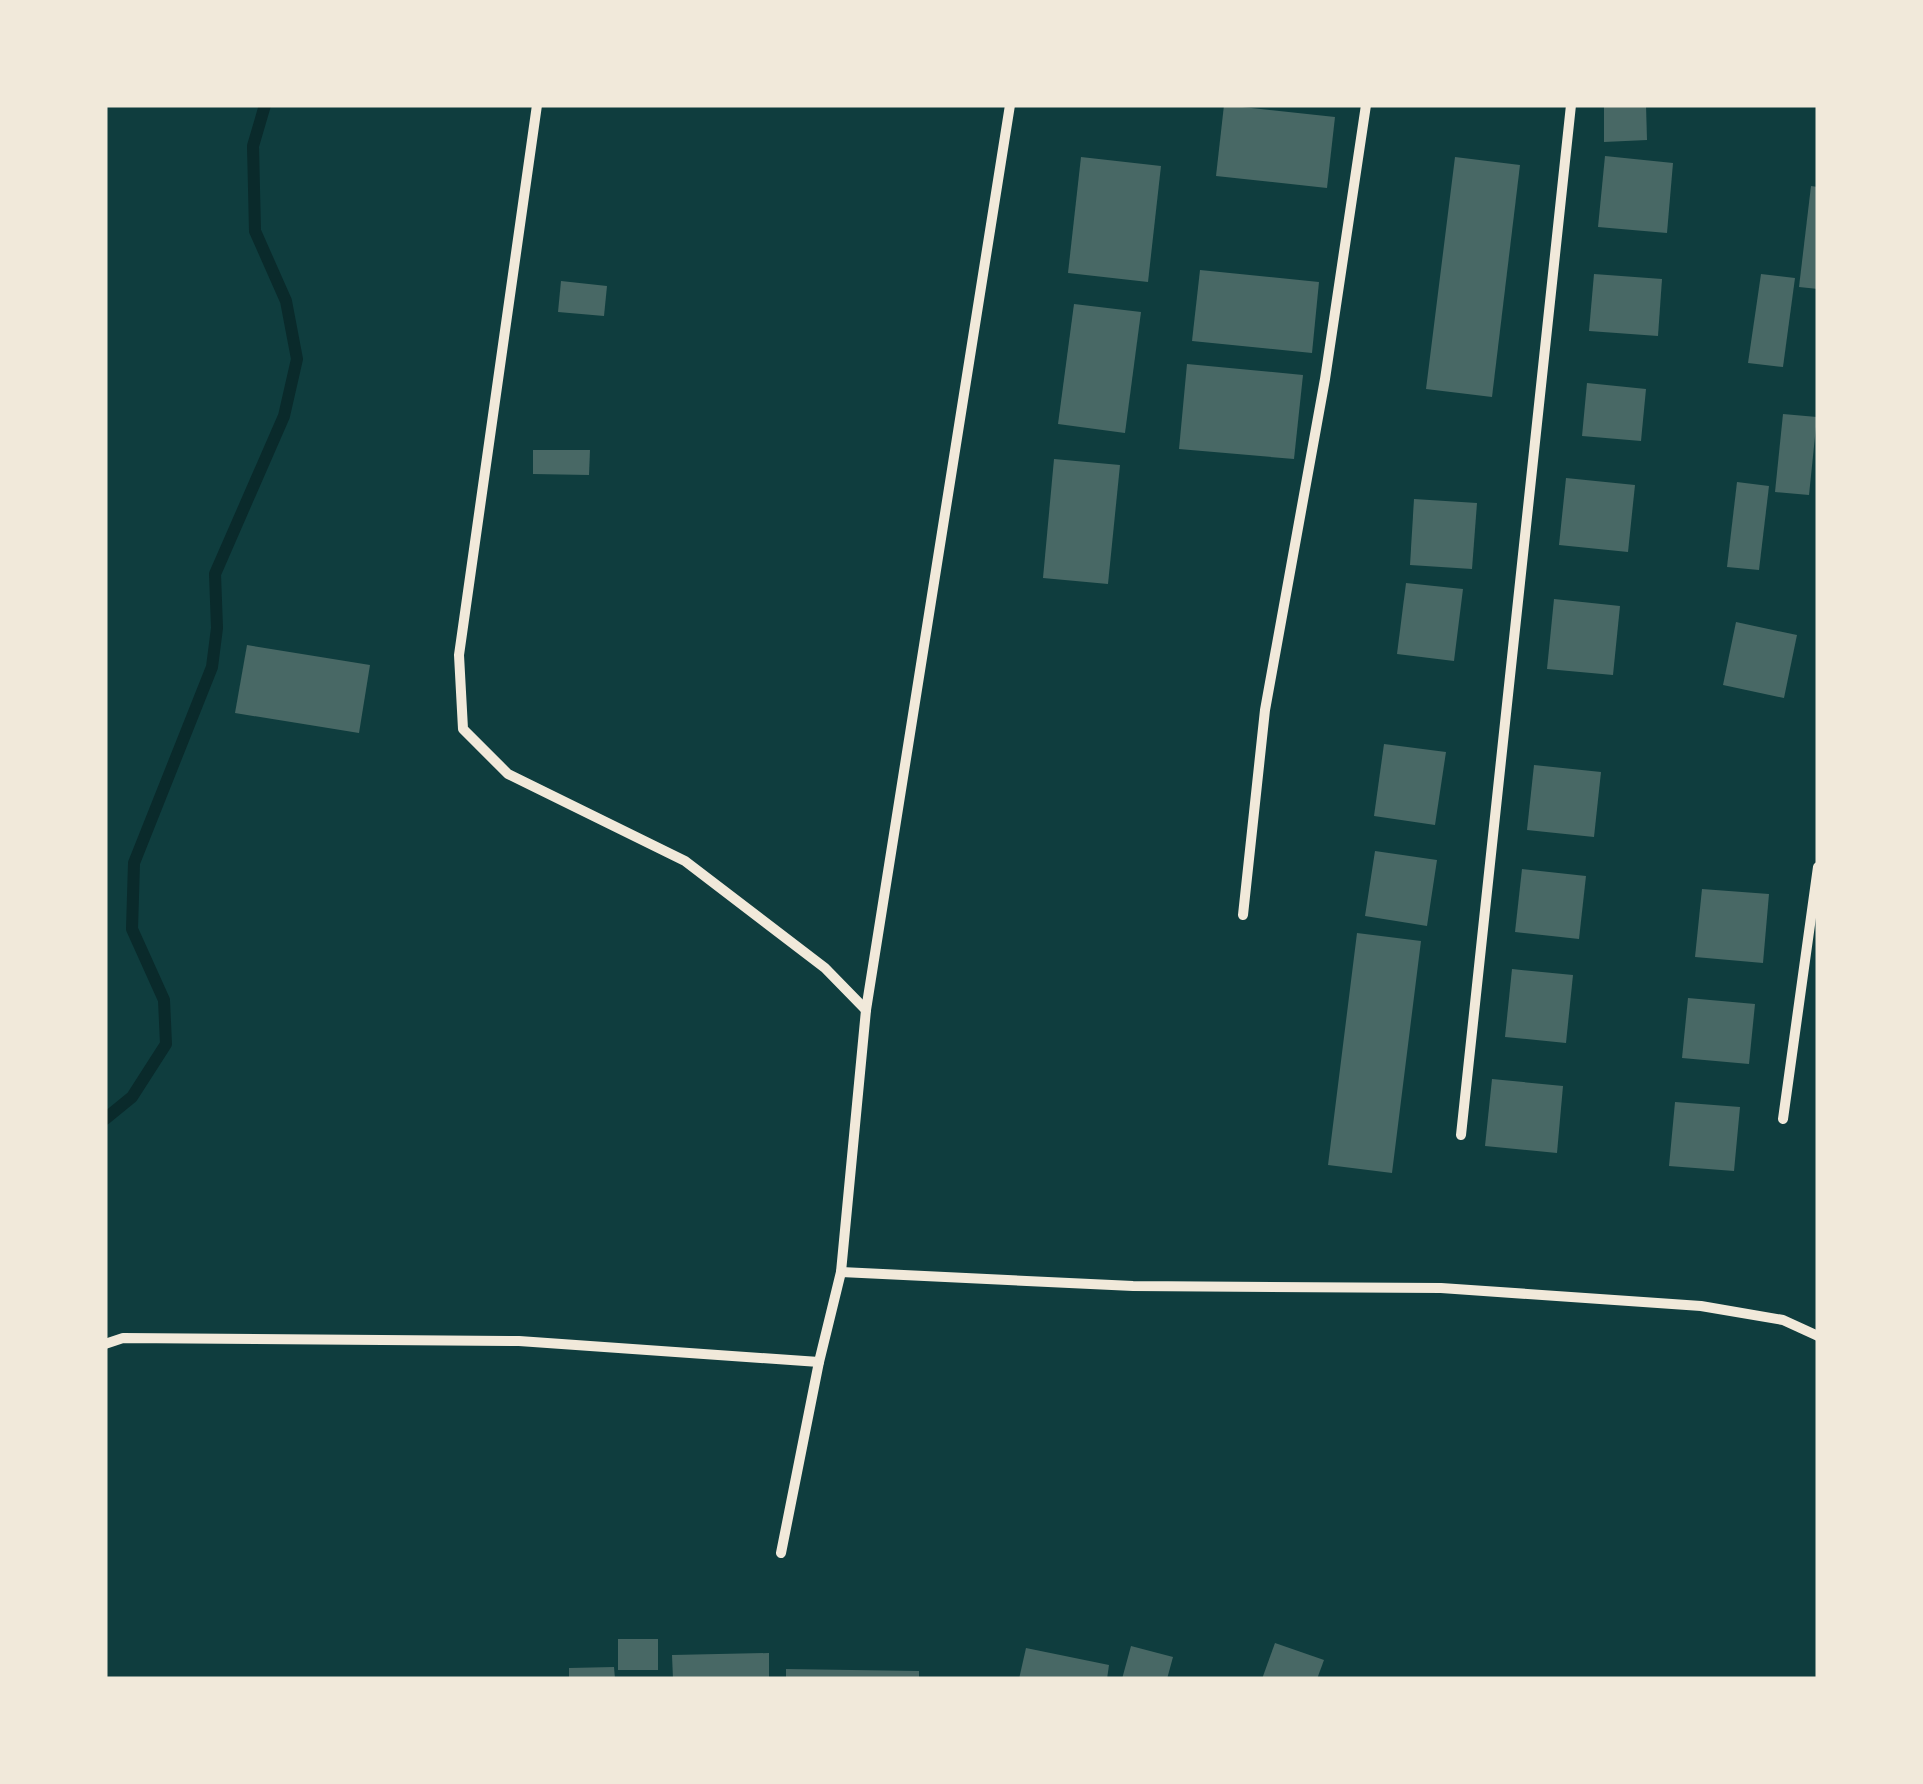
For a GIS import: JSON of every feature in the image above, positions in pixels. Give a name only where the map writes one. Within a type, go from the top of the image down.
[{"type":"street","points":[[537,105],[459,655],[462,728],[508,774],[685,860],[825,968],[866,1010]]},
{"type":"street","points":[[782,1554],[819,1362],[841,1272],[866,1010],[1010,105]]},
{"type":"street","points":[[1242,915],[1265,710],[1324,379],[1366,105]]},
{"type":"street","points":[[1461,1136],[1571,105]]},
{"type":"street","points":[[1782,1119],[1818,867]]},
{"type":"street","points":[[841,1272],[1134,1286],[1442,1288],[1701,1306],[1783,1320],[1818,1336]]},
{"type":"street","points":[[105,1344],[123,1338],[520,1341],[819,1362]]},
{"type":"building","points":[[1224,105],[1335,117],[1327,188],[1216,176]]},
{"type":"building","points":[[1604,105],[1646,105],[1647,140],[1604,142]]},
{"type":"building","points":[[1605,156],[1673,163],[1667,233],[1598,227]]},
{"type":"building","points":[[1081,157],[1161,166],[1148,282],[1068,273]]},
{"type":"building","points":[[1455,157],[1520,165],[1492,397],[1426,389]]},
{"type":"building","points":[[1811,186],[1818,187],[1818,289],[1799,287]]},
{"type":"building","points":[[1200,270],[1319,282],[1312,353],[1192,341]]},
{"type":"building","points":[[1594,274],[1662,279],[1658,336],[1589,331]]},
{"type":"building","points":[[1761,274],[1795,278],[1783,367],[1748,363]]},
{"type":"building","points":[[561,281],[607,286],[604,316],[558,312]]},
{"type":"building","points":[[1074,304],[1141,312],[1125,433],[1058,424]]},
{"type":"building","points":[[1187,364],[1303,375],[1294,459],[1179,449]]},
{"type":"building","points":[[1587,383],[1646,389],[1641,441],[1582,436]]},
{"type":"building","points":[[1783,414],[1817,417],[1809,495],[1775,492]]},
{"type":"building","points":[[533,450],[590,450],[589,475],[533,474]]},
{"type":"building","points":[[1054,459],[1120,465],[1108,584],[1043,578]]},
{"type":"building","points":[[1566,478],[1635,485],[1628,552],[1559,545]]},
{"type":"building","points":[[1737,482],[1769,486],[1759,570],[1727,567]]},
{"type":"building","points":[[1414,499],[1477,503],[1472,569],[1410,565]]},
{"type":"building","points":[[1406,583],[1463,589],[1454,661],[1397,654]]},
{"type":"building","points":[[1554,599],[1620,606],[1613,675],[1547,669]]},
{"type":"building","points":[[1736,622],[1797,635],[1784,698],[1723,685]]},
{"type":"building","points":[[247,645],[370,665],[359,733],[235,713]]},
{"type":"building","points":[[1384,744],[1446,752],[1435,825],[1374,816]]},
{"type":"building","points":[[1534,765],[1601,772],[1594,837],[1527,830]]},
{"type":"building","points":[[1375,851],[1437,860],[1427,926],[1365,916]]},
{"type":"building","points":[[1522,869],[1586,876],[1579,939],[1515,932]]},
{"type":"building","points":[[1702,889],[1769,894],[1763,963],[1695,957]]},
{"type":"building","points":[[1357,933],[1421,941],[1392,1173],[1328,1165]]},
{"type":"building","points":[[1512,969],[1573,975],[1566,1043],[1505,1037]]},
{"type":"building","points":[[1688,998],[1755,1004],[1749,1064],[1682,1058]]},
{"type":"building","points":[[1492,1079],[1563,1086],[1557,1153],[1485,1146]]},
{"type":"building","points":[[1675,1102],[1740,1107],[1734,1171],[1669,1166]]},
{"type":"building","points":[[618,1639],[658,1639],[658,1670],[618,1670]]},
{"type":"building","points":[[1275,1643],[1324,1660],[1317,1679],[1262,1679]]},
{"type":"building","points":[[1131,1646],[1173,1657],[1167,1679],[1122,1679]]},
{"type":"building","points":[[1026,1648],[1109,1665],[1107,1679],[1019,1679]]},
{"type":"building","points":[[769,1653],[769,1679],[673,1679],[672,1655]]},
{"type":"building","points":[[614,1667],[615,1679],[569,1679],[569,1668]]},
{"type":"building","points":[[786,1669],[919,1671],[919,1679],[786,1679]]},
{"type":"waterway","points":[[105,1119],[132,1097],[166,1044],[164,1000],[132,929],[134,863],[212,667],[217,628],[215,574],[284,416],[297,359],[286,301],[255,231],[253,146],[265,105]]}]
